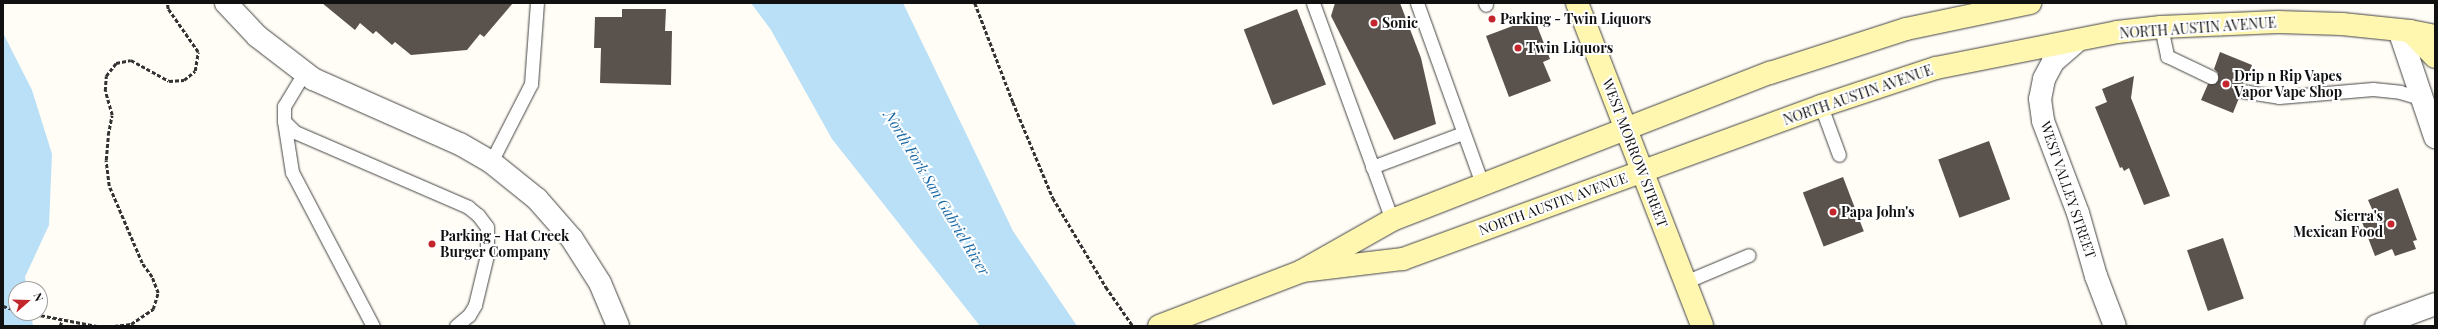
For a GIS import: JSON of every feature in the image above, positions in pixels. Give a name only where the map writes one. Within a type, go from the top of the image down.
[{"type":"main road","name":"WEST MORROW STREET","points":[[1578,3],[1702,326]]},
{"type":"main road","name":"NORTH AUSTIN AVENUE","points":[[1159,326],[1302,271],[1392,220],[1770,73],[1906,29],[1977,8],[2030,3]]},
{"type":"main road","name":"NORTH AUSTIN AVENUE","points":[[1302,271],[1402,259],[1821,106],[1936,68],[2117,32],[2162,27],[2278,22],[2342,24],[2404,30],[2435,36]]},
{"type":"main road","points":[[2404,30],[2435,57]]},
{"type":"street","points":[[226,3],[257,36],[304,73],[460,144],[491,162],[537,199],[572,239],[600,283],[618,326]]},
{"type":"street","points":[[2404,30],[2429,101],[2435,137]]},
{"type":"street","name":"WEST VALLEY STREET","points":[[2077,41],[2053,62],[2044,79],[2040,99],[2043,121],[2078,213],[2096,276],[2114,326]]},
{"type":"street","points":[[2376,326],[2435,304]]},
{"type":"lane","points":[[491,162],[531,84],[537,3]]},
{"type":"lane","points":[[1313,3],[1392,220]]},
{"type":"lane","points":[[1417,3],[1482,184]]},
{"type":"lane","points":[[2162,27],[2167,56],[2211,77]]},
{"type":"lane","points":[[304,73],[284,106],[284,121],[292,172],[373,326]]},
{"type":"lane","points":[[2242,91],[2278,97],[2373,89],[2400,92],[2429,101]]},
{"type":"lane","points":[[1821,106],[1839,155]]},
{"type":"lane","points":[[284,121],[295,132],[468,207],[478,215],[487,227],[487,255],[475,305],[469,315],[456,326]]},
{"type":"lane","points":[[1372,167],[1463,133]]},
{"type":"lane","points":[[1685,282],[1749,255]]},
{"type":"path","points":[[114,326],[131,324],[154,309],[158,293],[152,277],[142,263],[109,186],[106,160],[108,135],[112,114],[105,91],[106,76],[116,63],[131,60],[169,81],[184,80],[195,71],[198,52],[168,9],[167,3]]},
{"type":"path","points":[[975,3],[1012,102],[1053,198],[1106,287],[1134,326]]},
{"type":"path","points":[[48,317],[97,326]]},
{"type":"path","points":[[60,326],[62,320]]},
{"type":"water","name":"North Fork San Gabriel River","points":[[751,3],[903,3],[1013,231],[1077,326],[980,326],[832,139],[771,30]]},
{"type":"water","points":[[3,33],[32,90],[52,154],[49,225],[25,277],[26,281],[8,281],[8,321],[32,321],[33,326],[3,326]]},
{"type":"building","points":[[322,3],[513,3],[484,37],[480,34],[467,50],[411,55],[395,42],[392,45],[376,31],[373,34],[360,23],[355,30]]},
{"type":"building","points":[[1335,3],[1400,3],[1421,58],[1436,124],[1394,140],[1331,16]]},
{"type":"building","points":[[622,9],[666,9],[665,31],[672,31],[671,85],[600,83],[601,48],[594,48],[595,17],[622,17]]},
{"type":"building","points":[[1297,9],[1326,85],[1273,105],[1244,29]]},
{"type":"building","name":"Twin Liquors","points":[[1534,18],[1550,59],[1543,62],[1551,81],[1509,97],[1486,36]]},
{"type":"building","name":"Drip n Rip Vapes Vapor Vape Shop","points":[[2220,52],[2252,65],[2245,83],[2239,84],[2234,89],[2235,94],[2239,98],[2233,113],[2201,100],[2208,84],[2215,84],[2218,80],[2218,73],[2214,69]]},
{"type":"building","points":[[2134,76],[2131,98],[2170,196],[2144,205],[2129,168],[2124,171],[2122,167],[2120,168],[2095,107],[2107,102],[2102,89]]},
{"type":"building","points":[[1989,141],[2010,199],[1959,218],[1938,159]]},
{"type":"building","name":"Papa John's","points":[[1843,177],[1864,231],[1824,247],[1803,192]]},
{"type":"building","name":"Sierra's Mexican Food","points":[[2398,188],[2417,240],[2413,241],[2416,249],[2395,256],[2392,249],[2375,256],[2362,222],[2375,216],[2368,200]]},
{"type":"building","points":[[2223,238],[2244,299],[2208,311],[2187,250]]},
{"type":"place","name":"Parking - Twin Liquors","points":[[1492,19]]},
{"type":"place","name":"Sonic","points":[[1374,23]]},
{"type":"place","name":"Twin Liquors","points":[[1518,48]]},
{"type":"place","name":"Drip n Rip Vapes Vapor Vape Shop","points":[[2226,84]]},
{"type":"place","name":"Papa John's","points":[[1833,212]]},
{"type":"place","name":"Sierra's Mexican Food","points":[[2391,224]]},
{"type":"place","name":"Parking - Hat Creek Burger Company","points":[[432,244]]}]
